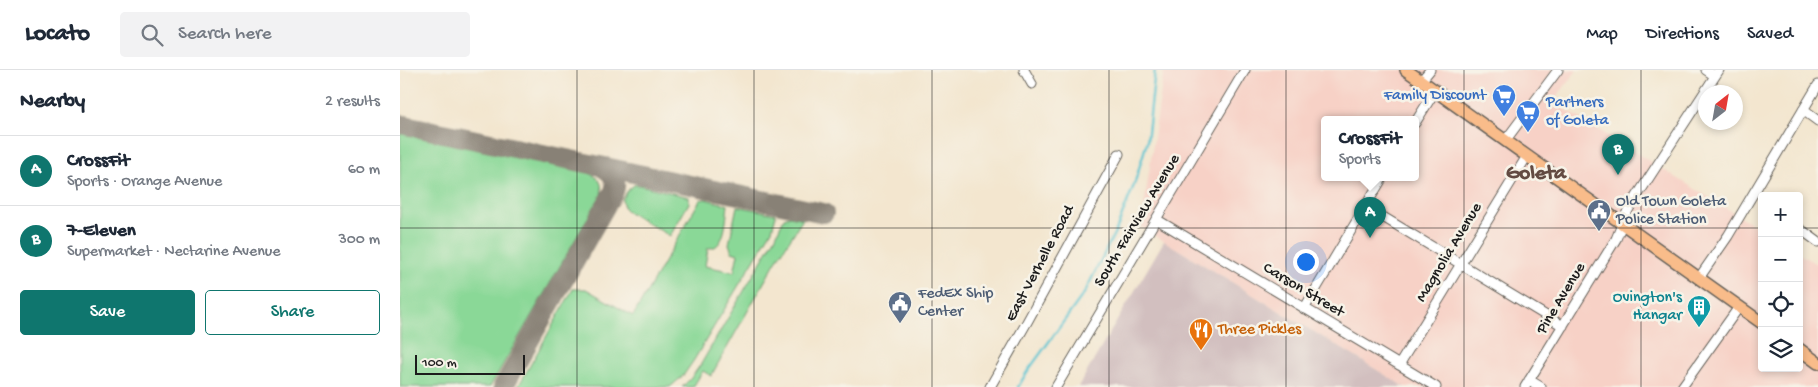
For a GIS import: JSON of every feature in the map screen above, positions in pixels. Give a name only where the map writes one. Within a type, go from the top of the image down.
[{"type":"main road","points":[[1406,70],[1758,320]]},
{"type":"main road","points":[[1803,352],[1818,363]]},
{"type":"street","points":[[1024,70],[1032,84]]},
{"type":"street","name":"South Fairview Avenue","points":[[1056,387],[1245,70]]},
{"type":"street","points":[[1422,81],[1430,70]]},
{"type":"street","points":[[1505,141],[1558,70]]},
{"type":"street","points":[[1706,70],[1717,73]]},
{"type":"street","name":"Pine Avenue","points":[[1527,384],[1615,240],[1628,210],[1717,73]]},
{"type":"street","points":[[1699,278],[1753,195],[1818,85]]},
{"type":"street","points":[[1419,117],[1435,91]]},
{"type":"street","points":[[1803,110],[1818,121]]},
{"type":"street","name":"East Verhelle Road","points":[[990,387],[1119,154]]},
{"type":"street","name":"Magnolia Avenue","points":[[1399,365],[1527,156]]},
{"type":"street","points":[[1304,309],[1380,181]]},
{"type":"street","points":[[1753,195],[1758,198]]},
{"type":"street","points":[[1364,206],[1563,326]]},
{"type":"street","name":"Carson Street","points":[[1156,220],[1436,387]]},
{"type":"street","points":[[1803,231],[1818,242]]},
{"type":"street","points":[[1682,387],[1739,307]]},
{"type":"street","points":[[1527,384],[1541,387]]},
{"type":"shaded area","points":[[1164,70],[1577,70],[1553,102],[1758,228],[1758,372],[1803,372],[1803,256],[1818,265],[1818,387],[1405,387],[1141,227]]},
{"type":"shaded area","points":[[1164,241],[1405,387],[1078,387]]},
{"type":"green space","points":[[400,131],[581,170],[600,181],[601,195],[490,387],[400,387]]},
{"type":"green space","points":[[634,185],[689,197],[689,203],[670,236],[624,208],[622,200],[627,191]]},
{"type":"green space","points":[[705,199],[728,205],[726,225],[722,239],[714,247],[708,248],[705,266],[734,272],[738,254],[732,252],[729,244],[737,206],[776,215],[772,230],[683,376],[670,387],[518,387],[573,289],[586,289],[633,316],[700,200]]},
{"type":"green space","points":[[790,216],[803,219],[775,263],[711,376],[703,371],[693,387],[682,387],[701,364],[775,238],[784,218]]},
{"type":"waterway","points":[[1018,387],[1085,292],[1117,228],[1134,185],[1147,142],[1155,70]]},
{"type":"taxiway","points":[[400,124],[824,213]]},
{"type":"taxiway","points":[[503,387],[614,191],[615,180],[609,171],[602,167]]},
{"type":"place","name":"Family Discount","points":[[1504,117]]},
{"type":"place","name":"Partners of Goleta","points":[[1528,133]]},
{"type":"place","name":"7-Eleven","points":[[1618,175]]},
{"type":"place","name":"Old Town Goleta Police Station","points":[[1599,232]]},
{"type":"place","name":"CrossFit","points":[[1370,238]]},
{"type":"place","name":"FedEx Ship Center","points":[[900,324]]},
{"type":"place","name":"Ovington's Hangar","points":[[1699,328]]},
{"type":"place","name":"Three Pickles","points":[[1201,351]]},
{"type":"district","name":"Goleta","points":[[1536,174]]}]
